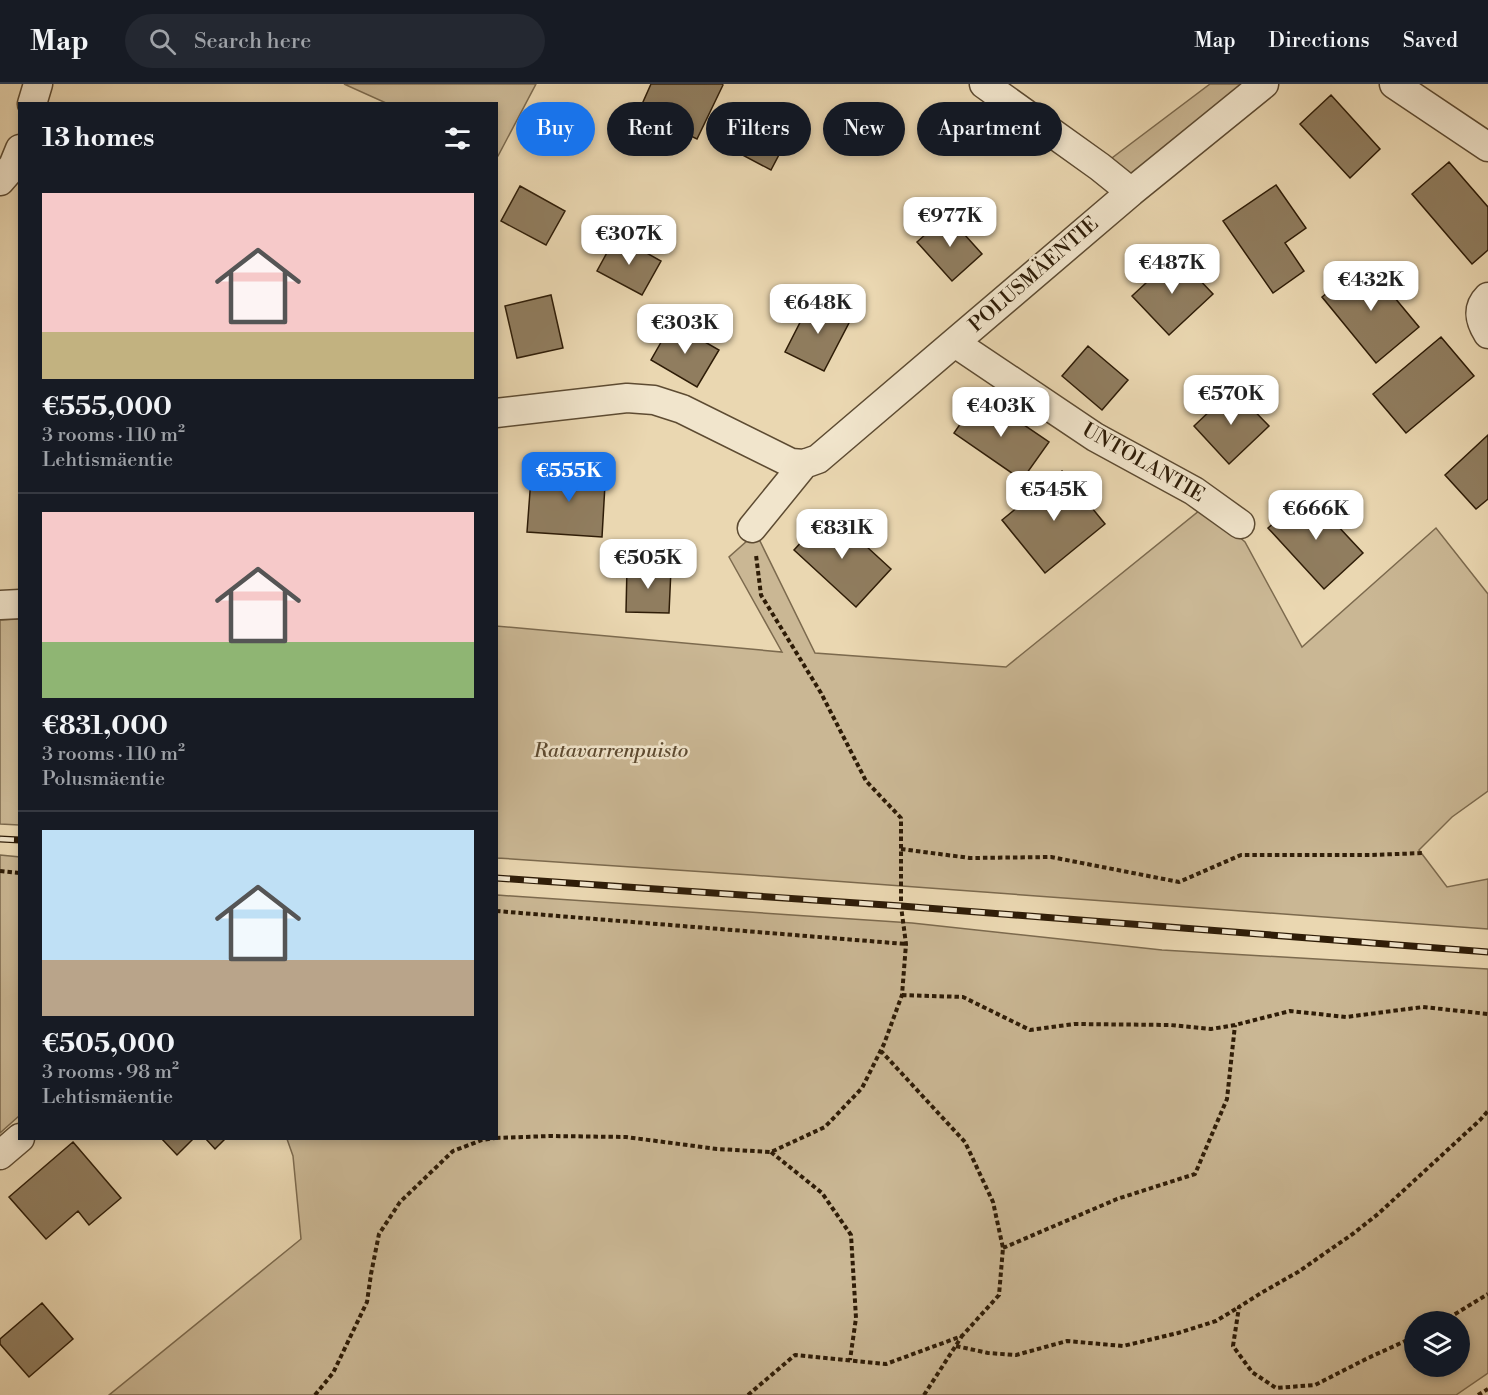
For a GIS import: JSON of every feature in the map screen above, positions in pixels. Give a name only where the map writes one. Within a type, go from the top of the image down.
[{"type":"street","points":[[33,102],[38,84]]},
{"type":"street","points":[[984,84],[1131,192]]},
{"type":"street","name":"POLUSMÄENTIE","points":[[804,464],[818,459],[1131,192],[1264,84]]},
{"type":"street","points":[[1394,84],[1488,147]]},
{"type":"street","points":[[0,181],[13,166],[18,154]]},
{"type":"street","points":[[1488,297],[1479,313],[1482,325],[1488,334]]},
{"type":"street","name":"UNTOLANTIE","points":[[955,343],[1095,437],[1194,490],[1240,524]]},
{"type":"street","points":[[498,413],[627,398],[654,400],[682,409],[790,463],[804,464]]},
{"type":"street","points":[[752,528],[804,464]]},
{"type":"street","points":[[0,604],[18,604]]},
{"type":"street","points":[[0,1155],[18,1140]]},
{"type":"path","points":[[498,1138],[626,1137],[717,1149],[771,1152],[825,1127],[862,1088],[881,1051],[902,995],[906,944],[901,906],[901,818],[866,781],[821,693],[761,595],[752,528]]},
{"type":"path","points":[[901,849],[970,858],[1051,857],[1179,882],[1241,855],[1424,853]]},
{"type":"path","points":[[0,871],[18,873]]},
{"type":"path","points":[[498,911],[906,944]]},
{"type":"path","points":[[902,995],[963,997],[1030,1030],[1074,1024],[1170,1025],[1211,1029],[1290,1011],[1346,1017],[1423,1007],[1488,1014]]},
{"type":"path","points":[[1003,1248],[1117,1199],[1195,1174],[1227,1099],[1235,1024]]},
{"type":"path","points":[[881,1051],[965,1142],[993,1202],[1003,1248],[999,1295],[962,1336],[924,1395]]},
{"type":"path","points":[[956,1346],[988,1353],[1016,1355],[1067,1341],[1123,1346],[1178,1334],[1216,1321],[1298,1272],[1354,1233],[1378,1214],[1488,1111]]},
{"type":"path","points":[[315,1395],[333,1373],[367,1302],[370,1274],[379,1234],[400,1202],[453,1151],[482,1140]]},
{"type":"path","points":[[771,1152],[822,1193],[851,1235],[856,1318],[849,1360]]},
{"type":"path","points":[[1460,1311],[1488,1294]]},
{"type":"path","points":[[1239,1307],[1233,1346],[1252,1372],[1276,1388],[1315,1385],[1404,1342]]},
{"type":"path","points":[[748,1395],[795,1355],[885,1364],[962,1336]]},
{"type":"path","points":[[1478,1395],[1488,1389]]},
{"type":"green space","points":[[344,84],[536,84],[526,102],[516,102],[516,122],[498,156],[498,102],[384,102]]},
{"type":"green space","points":[[1210,84],[1264,84],[1131,192],[1100,167]]},
{"type":"green space","name":"Ratavarrenpuisto","points":[[1205,506],[1245,542],[1302,647],[1436,528],[1488,594],[1488,791],[1452,817],[1419,850],[1447,887],[1488,879],[1488,929],[498,858],[498,626],[782,652],[729,557],[756,533],[815,653],[1006,667]]},
{"type":"green space","points":[[18,619],[18,825],[0,824],[0,620]]},
{"type":"green space","points":[[0,855],[18,857],[18,1117],[0,1133]]},
{"type":"green space","points":[[498,895],[912,923],[1162,950],[1488,969],[1488,1373],[1456,1395],[109,1395],[301,1239],[293,1156],[287,1140],[498,1140]]},
{"type":"building","points":[[651,84],[723,85],[715,102],[706,102],[706,120],[697,139],[694,138],[694,102],[643,102]]},
{"type":"building","points":[[1331,95],[1380,149],[1350,178],[1300,124]]},
{"type":"building","points":[[744,156],[778,156],[771,170]]},
{"type":"building","points":[[1449,162],[1488,207],[1488,250],[1472,264],[1412,194]]},
{"type":"building","points":[[1276,185],[1306,228],[1285,243],[1304,271],[1273,293],[1223,221]]},
{"type":"building","points":[[520,186],[565,211],[546,245],[501,221]]},
{"type":"building","points":[[947,215],[982,254],[952,281],[917,242]]},
{"type":"building","points":[[616,236],[661,261],[642,295],[597,271]]},
{"type":"building","points":[[1176,255],[1213,294],[1169,335],[1132,296]]},
{"type":"building","points":[[1365,262],[1419,327],[1376,363],[1322,297]]},
{"type":"building","points":[[551,295],[563,348],[517,358],[505,306]]},
{"type":"building","points":[[812,299],[851,319],[824,371],[785,352]]},
{"type":"building","points":[[672,323],[719,350],[697,387],[651,360]]},
{"type":"building","points":[[1441,337],[1474,376],[1406,433],[1373,394]]},
{"type":"building","points":[[1088,346],[1128,380],[1102,410],[1062,376]]},
{"type":"building","points":[[1233,389],[1269,426],[1229,464],[1194,426]]},
{"type":"building","points":[[980,395],[1049,442],[1022,480],[954,433]]},
{"type":"building","points":[[1488,435],[1488,499],[1476,509],[1445,475]]},
{"type":"building","points":[[567,464],[606,467],[602,537],[527,532],[531,478],[566,480]]},
{"type":"building","points":[[1062,471],[1105,524],[1045,573],[1002,520]]},
{"type":"building","points":[[1307,493],[1363,553],[1324,589],[1268,528]]},
{"type":"building","points":[[829,512],[891,569],[856,607],[794,550]]},
{"type":"building","points":[[627,567],[671,569],[669,613],[626,612]]},
{"type":"building","points":[[163,1140],[192,1140],[177,1155]]},
{"type":"building","points":[[207,1140],[224,1140],[215,1149]]},
{"type":"building","points":[[73,1142],[121,1198],[89,1225],[78,1211],[46,1239],[9,1197]]},
{"type":"building","points":[[42,1303],[73,1339],[29,1377],[0,1344],[0,1339]]},
{"type":"railway","points":[[0,839],[18,840]]},
{"type":"railway","points":[[498,878],[901,906],[1488,952]]}]
